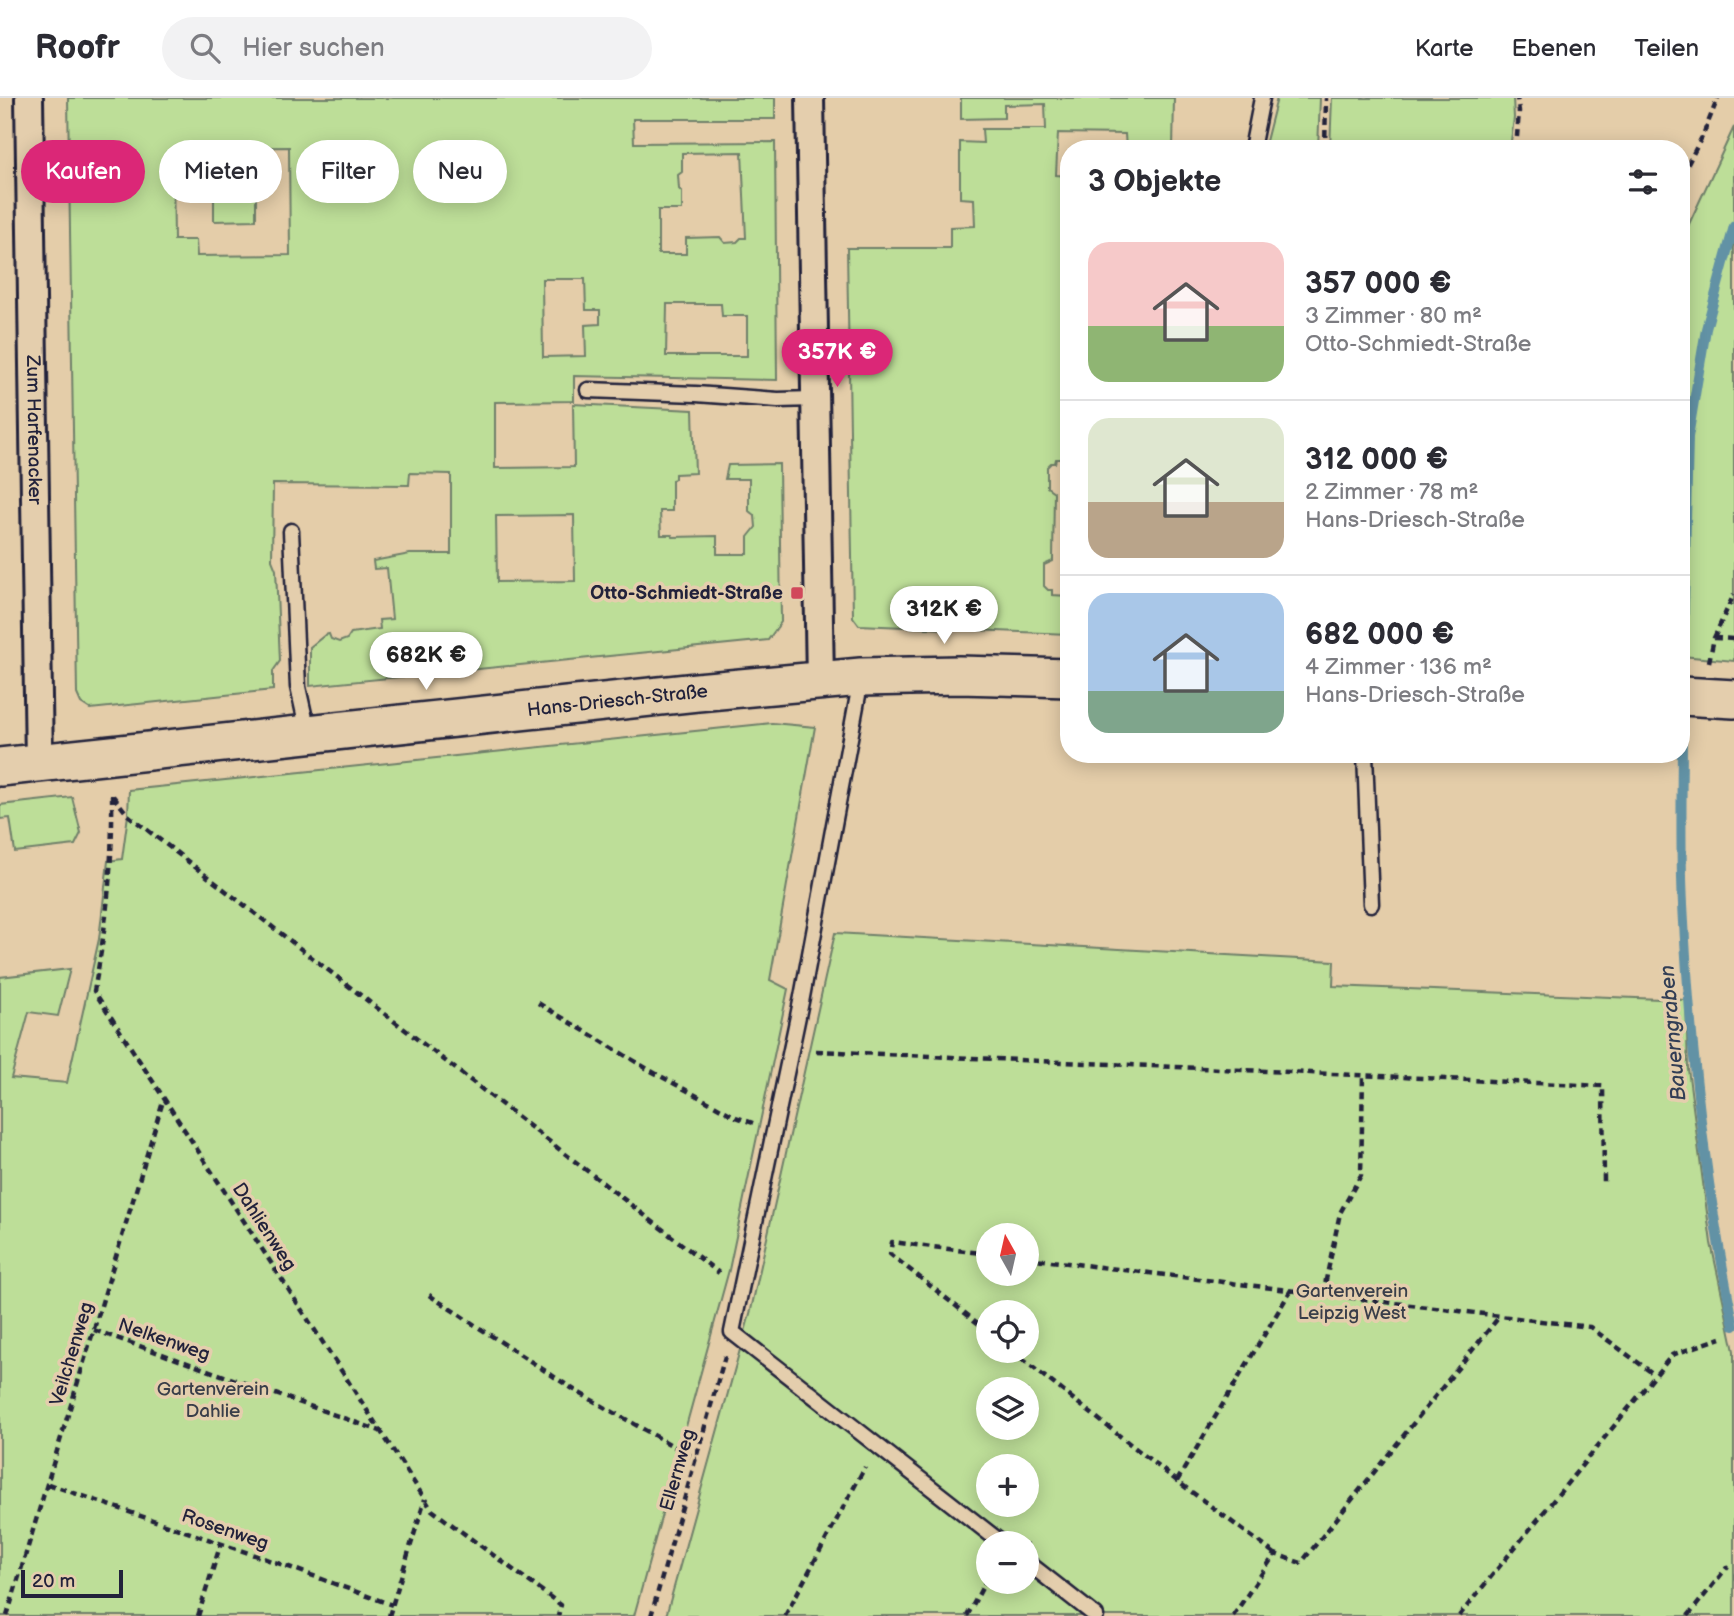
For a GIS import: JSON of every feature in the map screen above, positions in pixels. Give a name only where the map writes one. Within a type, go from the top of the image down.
[{"type":"main road","name":"Hans-Driesch-Straße","points":[[0,767],[861,677],[959,675],[1060,678]]},
{"type":"main road","points":[[1690,696],[1734,699]]},
{"type":"street","name":"Zum Harfenacker","points":[[29,98],[39,763]]},
{"type":"street","points":[[810,98],[820,681]]},
{"type":"lane","points":[[1254,140],[1262,98]]},
{"type":"lane","points":[[589,390],[778,400],[814,399]]},
{"type":"lane","points":[[291,531],[298,687],[308,733]]},
{"type":"lane","points":[[861,677],[791,1045],[732,1332],[986,1531]]},
{"type":"lane","points":[[1365,763],[1371,904]]},
{"type":"lane","points":[[1039,1571],[1096,1616]]},
{"type":"path","points":[[1325,140],[1326,98]]},
{"type":"path","points":[[1517,98],[1517,140]]},
{"type":"path","points":[[1690,160],[1718,98]]},
{"type":"path","points":[[1709,659],[1714,638],[1734,594]]},
{"type":"path","points":[[1714,638],[1734,639]]},
{"type":"path","name":"Dahlienweg","points":[[108,755],[113,852],[104,941],[94,991],[432,1510],[561,1605],[558,1616]]},
{"type":"path","points":[[112,795],[128,815],[742,1291]]},
{"type":"path","points":[[538,1003],[650,1071],[736,1117],[774,1130]]},
{"type":"path","points":[[791,1045],[808,1051],[1603,1086],[1604,1182]]},
{"type":"path","points":[[1323,1294],[1339,1213],[1361,1175],[1363,1075]]},
{"type":"path","name":"Veilchenweg","points":[[7,1616],[164,1100]]},
{"type":"path","points":[[976,1252],[892,1242],[890,1254],[976,1322]]},
{"type":"path","points":[[1040,1260],[1590,1327],[1655,1375]]},
{"type":"path","points":[[1177,1481],[1291,1290]]},
{"type":"path","points":[[429,1295],[576,1391],[696,1459]]},
{"type":"path","points":[[1027,1363],[1275,1555],[1301,1563],[1500,1316]]},
{"type":"path","name":"Nelkenweg","points":[[94,1330],[383,1432]]},
{"type":"path","name":"Ellernweg","points":[[651,1616],[732,1332]]},
{"type":"path","points":[[1459,1616],[1672,1354],[1721,1338]]},
{"type":"path","points":[[785,1616],[877,1445]]},
{"type":"path","name":"Rosenweg","points":[[48,1484],[392,1605]]},
{"type":"path","points":[[389,1616],[425,1498]]},
{"type":"path","points":[[198,1616],[221,1543]]},
{"type":"path","points":[[1233,1616],[1275,1555]]},
{"type":"path","points":[[1688,1616],[1728,1566]]},
{"type":"path","points":[[967,1616],[979,1594]]},
{"type":"green space","points":[[68,98],[775,98],[775,119],[633,119],[634,143],[775,142],[777,380],[574,376],[574,401],[495,402],[495,468],[574,467],[573,404],[693,410],[695,473],[675,474],[675,479],[672,480],[672,511],[660,511],[661,535],[717,536],[717,554],[748,554],[748,537],[756,527],[755,516],[749,511],[749,479],[725,479],[728,465],[779,464],[781,622],[768,640],[310,686],[310,647],[325,635],[329,634],[331,639],[339,642],[347,639],[351,633],[380,629],[379,620],[392,619],[387,568],[374,569],[373,561],[410,554],[451,554],[451,474],[410,473],[409,485],[273,484],[272,560],[276,570],[280,661],[273,671],[273,690],[90,709],[81,703],[77,694],[70,203],[145,203],[145,140],[69,140]],"holes":[[[742,152],[746,238],[725,243],[720,237],[686,238],[686,254],[658,254],[658,210],[682,210],[678,175],[682,172],[682,153]],[[542,279],[585,279],[586,310],[600,310],[600,324],[585,325],[586,356],[543,357]],[[667,304],[721,304],[722,316],[747,316],[747,356],[666,356]],[[574,515],[575,581],[497,582],[496,516]]]},
{"type":"green space","points":[[961,98],[1174,98],[1173,140],[1125,140],[1125,134],[1058,133],[1056,175],[1060,175],[1060,459],[1047,467],[1047,487],[1054,492],[1053,561],[1044,565],[1044,586],[1052,590],[1052,595],[1060,595],[1060,634],[859,625],[853,617],[847,248],[950,248],[950,227],[975,226],[974,199],[960,198],[960,142],[983,143],[982,129],[1046,129],[1045,104],[1004,105],[1004,118],[961,119]]},
{"type":"green space","points":[[1277,98],[1320,98],[1318,140],[1266,140]]},
{"type":"green space","points":[[1332,98],[1513,98],[1511,140],[1330,140]]},
{"type":"green space","points":[[1734,127],[1734,661],[1690,657],[1690,222]]},
{"type":"green space","points":[[214,203],[256,203],[256,220],[214,221]]},
{"type":"green space","name":"Gartenverein Dahlie","points":[[772,723],[815,727],[770,980],[788,989],[729,1270],[634,1616],[0,1616],[0,977],[70,969],[58,1016],[29,1012],[11,1078],[67,1083],[99,939],[108,861],[122,859],[129,790]]},
{"type":"green space","points":[[72,797],[81,833],[75,845],[15,852],[10,818],[0,819],[0,805]]},
{"type":"green space","name":"Gartenverein Leipzig West","points":[[835,933],[1334,961],[1333,986],[1686,1000],[1688,1069],[1711,1243],[1734,1351],[1734,1616],[666,1616],[751,1310]]},
{"type":"waterway","name":"Bauerngraben","points":[[1690,425],[1706,329],[1734,226]]},
{"type":"waterway","name":"Bauerngraben","points":[[1682,763],[1682,883],[1690,1010],[1707,1169],[1734,1326]]},
{"type":"place","name":"Otto-Schmiedt-Straße","points":[[797,593]]}]
